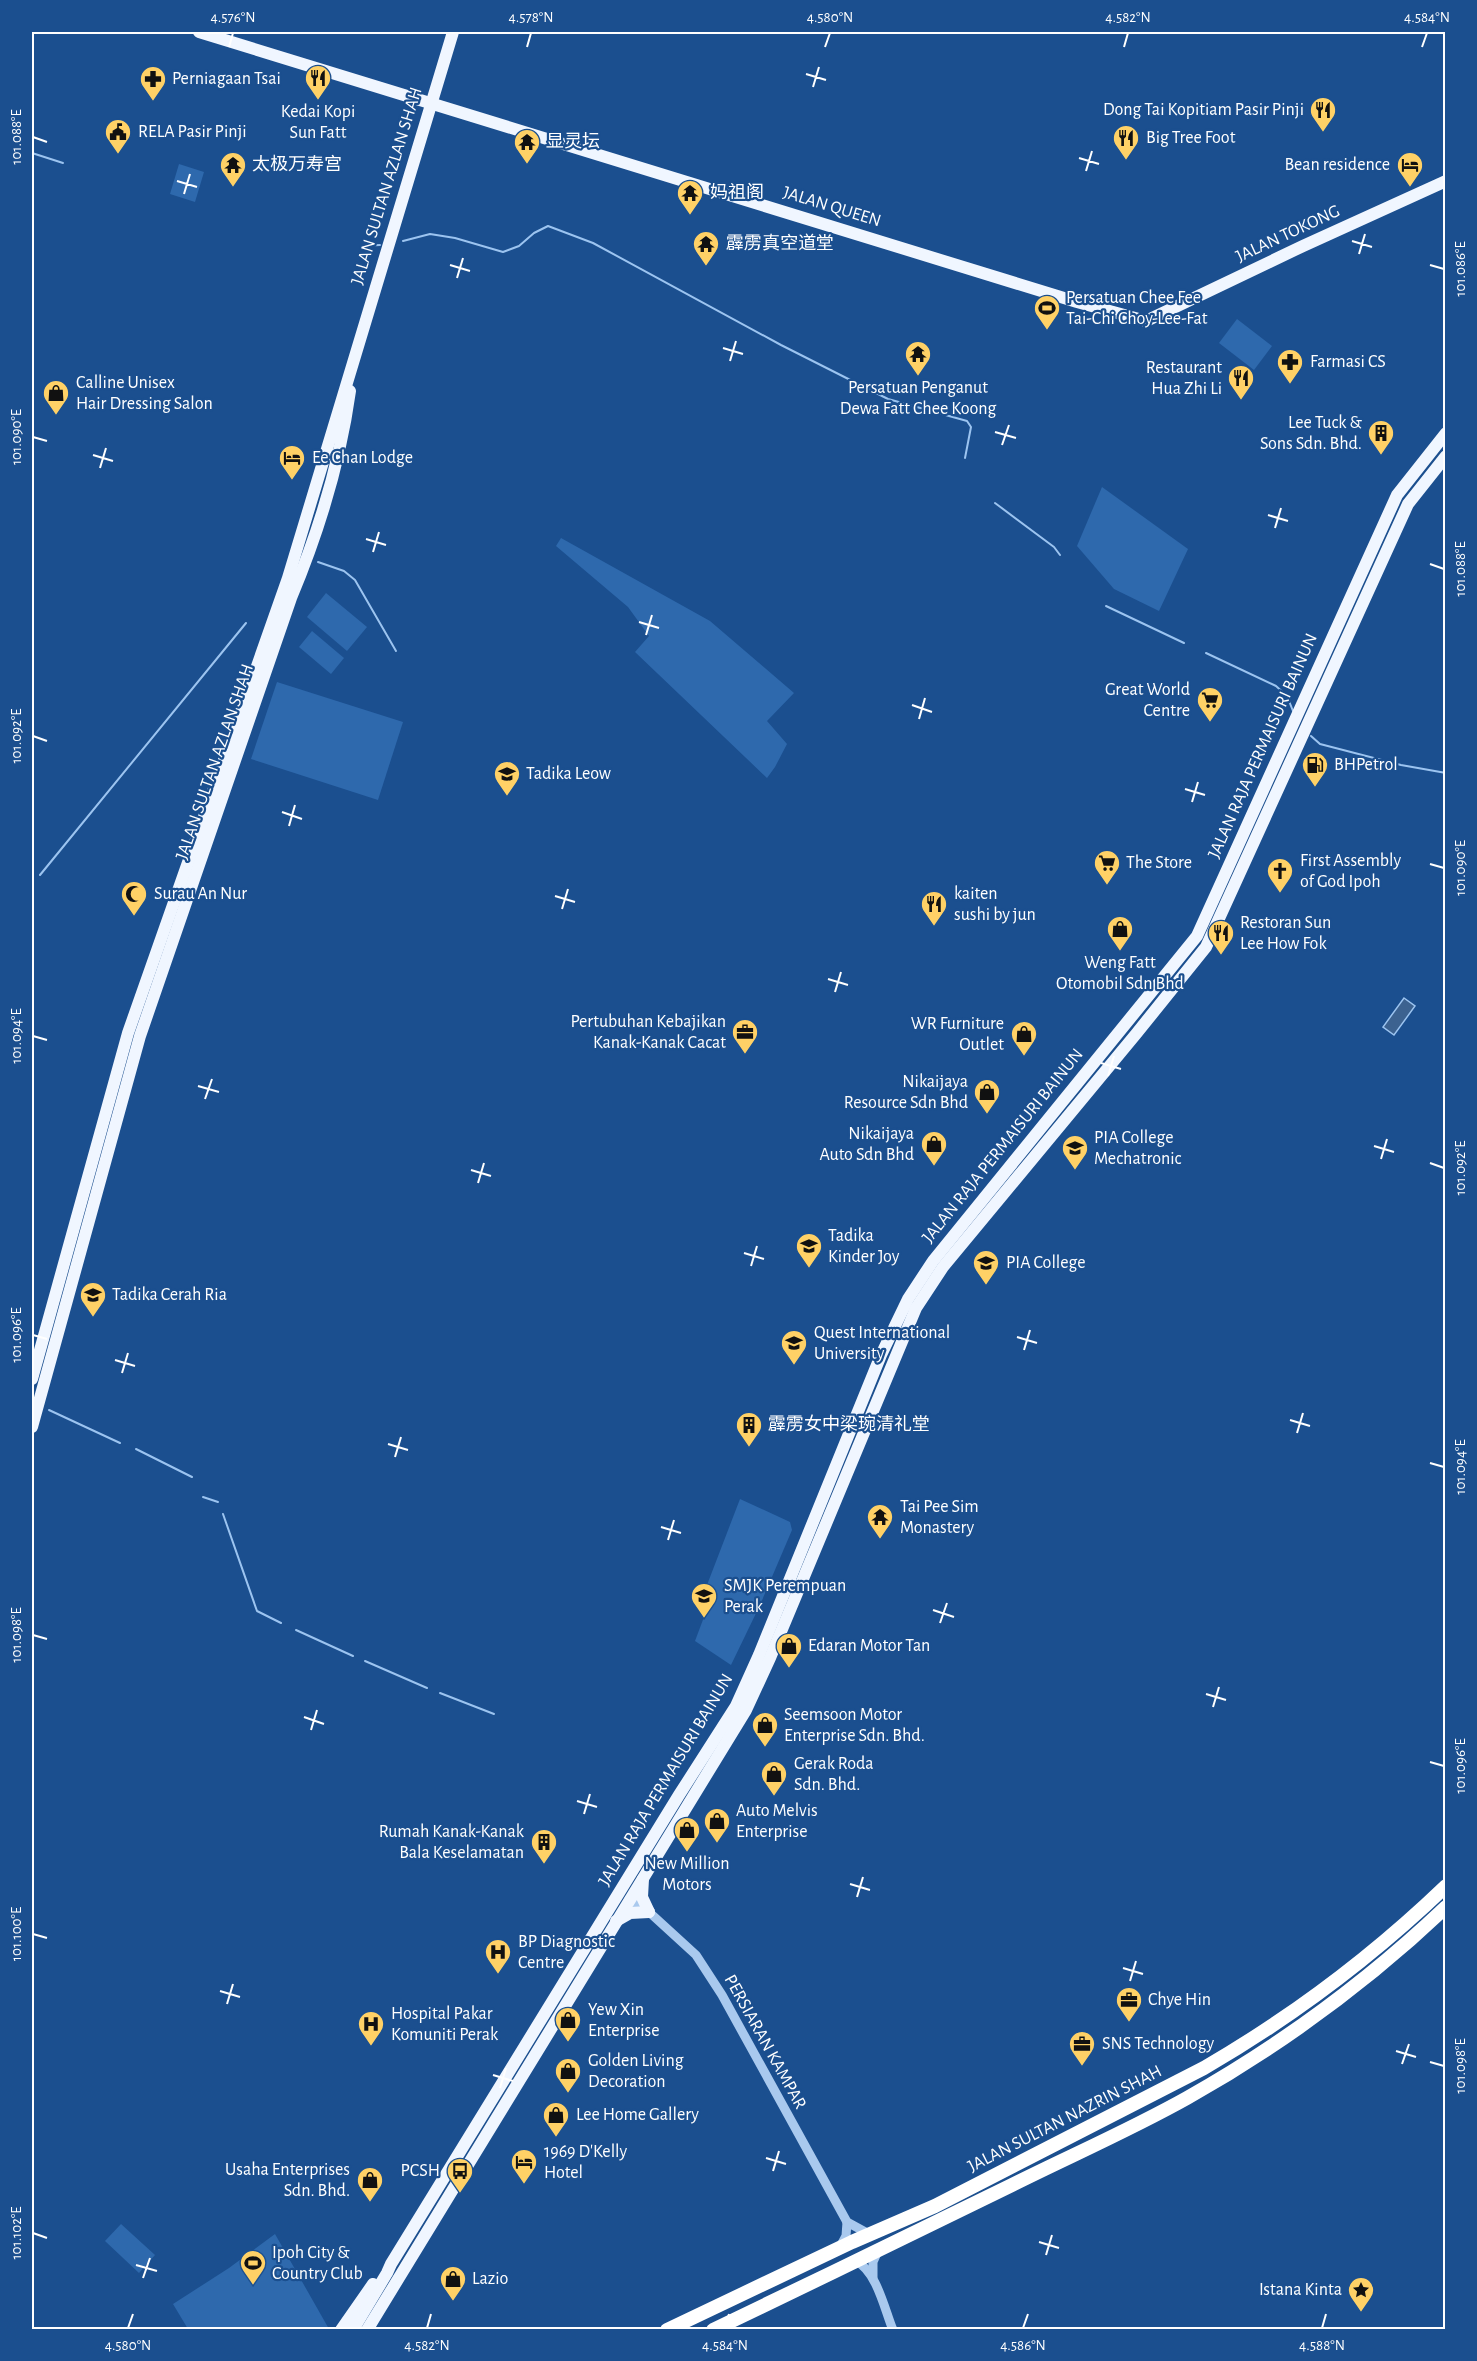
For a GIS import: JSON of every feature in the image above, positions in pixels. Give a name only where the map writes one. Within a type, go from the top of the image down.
[{"type":"highway","name":"JALAN SULTAN NAZRIN SHAH","points":[[667,2330],[840,2247],[935,2206],[1150,2096],[1247,2043],[1323,1991],[1417,1914],[1446,1886]]},
{"type":"highway","name":"JALAN SULTAN NAZRIN SHAH","points":[[713,2330],[1169,2107],[1210,2084],[1298,2028],[1351,1990],[1383,1965],[1446,1907]]},
{"type":"main road","name":"JALAN QUEEN","points":[[199,32],[1146,321]]},
{"type":"main road","name":"JALAN SULTAN AZLAN SHAH","points":[[32,1379],[128,1033],[288,578],[453,32]]},
{"type":"main road","name":"JALAN TOKONG","points":[[1146,321],[1303,246],[1446,182]]},
{"type":"main road","name":"JALAN SULTAN AZLAN SHAH","points":[[32,1426],[140,1036],[291,598],[326,504],[348,405],[356,351]]},
{"type":"main road","name":"JALAN RAJA PERMAISURI BAINUN","points":[[366,2330],[629,1899],[637,1874],[736,1706],[898,1317],[933,1261],[1197,936],[1397,495],[1446,433]]},
{"type":"main road","points":[[288,578],[301,555],[320,505],[326,504],[322,499],[322,491],[331,451],[331,434]]},
{"type":"main road","name":"JALAN RAJA PERMAISURI BAINUN","points":[[353,2330],[363,2317],[391,2264],[609,1909],[637,1874],[746,1710],[770,1658],[911,1319],[928,1288],[1206,946],[1266,820],[1408,504],[1446,456]]},
{"type":"main road","points":[[814,1517],[825,1514],[837,1489],[842,1485]]},
{"type":"main road","points":[[615,1922],[630,1913],[649,1912],[642,1897],[637,1874]]},
{"type":"main road","points":[[609,1909],[622,1899],[629,1899]]},
{"type":"main road","points":[[341,2330],[391,2264]]},
{"type":"street","name":"PERSIARAN KAMPAR","points":[[629,1899],[649,1912],[696,1955],[722,1995],[847,2222]]},
{"type":"street","points":[[840,2247],[846,2236],[847,2222],[869,2234]]},
{"type":"street","points":[[873,2278],[873,2262],[878,2251]]},
{"type":"street","points":[[856,2261],[863,2265],[873,2278],[893,2330]]},
{"type":"shaded area","points":[[179,164],[204,172],[195,202],[170,194]]},
{"type":"shaded area","points":[[1237,319],[1272,346],[1254,370],[1219,343]]},
{"type":"shaded area","points":[[1102,487],[1188,549],[1159,611],[1114,589],[1077,546]]},
{"type":"shaded area","points":[[561,538],[710,621],[794,693],[767,721],[787,744],[767,778],[635,652],[649,636],[628,607],[556,546]]},
{"type":"shaded area","points":[[326,593],[367,627],[347,651],[307,617]]},
{"type":"shaded area","points":[[312,631],[344,658],[331,674],[299,647]]},
{"type":"shaded area","points":[[277,682],[403,722],[378,800],[251,759]]},
{"type":"shaded area","points":[[1404,998],[1415,1006],[1394,1035],[1383,1027]]},
{"type":"shaded area","points":[[740,1499],[790,1522],[792,1530],[731,1665],[695,1641],[710,1601],[702,1598]]},
{"type":"shaded area","points":[[121,2224],[155,2255],[139,2273],[105,2241]]},
{"type":"shaded area","name":"Ipoh City & Country Club","points":[[275,2234],[329,2329],[188,2329],[173,2304],[229,2268]]},
{"type":"waterway","points":[[32,153],[63,163]]},
{"type":"waterway","points":[[403,241],[430,234],[455,238],[503,252],[519,246],[534,233],[548,226],[593,243],[781,345],[888,399],[967,421],[971,427],[965,458]]},
{"type":"waterway","points":[[362,246],[380,245]]},
{"type":"waterway","points":[[995,503],[1054,547],[1060,555]]},
{"type":"waterway","points":[[318,562],[344,571],[355,580],[396,651]]},
{"type":"waterway","points":[[1106,606],[1184,643]]},
{"type":"waterway","points":[[40,875],[246,623]]},
{"type":"waterway","points":[[1206,653],[1276,686],[1287,696],[1293,711]]},
{"type":"waterway","points":[[1311,736],[1320,744],[1401,765],[1446,773]]},
{"type":"waterway","points":[[49,1410],[120,1443]]},
{"type":"waterway","points":[[136,1449],[192,1477]]},
{"type":"waterway","points":[[203,1497],[218,1502]]},
{"type":"waterway","points":[[223,1514],[257,1611],[281,1623]]},
{"type":"waterway","points":[[296,1630],[353,1656]]},
{"type":"waterway","points":[[365,1661],[427,1688]]},
{"type":"waterway","points":[[440,1693],[494,1714]]},
{"type":"place","name":"Kedai Kopi Sun Fatt","points":[[318,101]]},
{"type":"place","name":"Perniagaan Tsai","points":[[153,102]]},
{"type":"place","name":"Dong Tai Kopitiam Pasir Pinji","points":[[1323,133]]},
{"type":"place","name":"RELA Pasir Pinji","points":[[118,155]]},
{"type":"place","name":"Big Tree Foot","points":[[1126,161]]},
{"type":"place","name":"显灵坛","points":[[527,165]]},
{"type":"place","name":"太极万寿宫","points":[[233,188]]},
{"type":"place","name":"Bean residence","points":[[1410,188]]},
{"type":"place","name":"妈祖阁","points":[[690,216]]},
{"type":"place","name":"霹雳真空道堂","points":[[706,267]]},
{"type":"place","name":"Persatuan Chee Fee Tai-Chi Choy-Lee-Fat","points":[[1047,331]]},
{"type":"place","name":"Persatuan Penganut Dewa Fatt Chee Koong","points":[[918,377]]},
{"type":"place","name":"Farmasi CS","points":[[1290,385]]},
{"type":"place","name":"Restaurant Hua Zhi Li","points":[[1241,401]]},
{"type":"place","name":"Calline Unisex Hair Dressing Salon","points":[[56,416]]},
{"type":"place","name":"Lee Tuck & Sons Sdn. Bhd.","points":[[1381,456]]},
{"type":"place","name":"Ee Chan Lodge","points":[[292,481]]},
{"type":"place","name":"Great World Centre","points":[[1210,723]]},
{"type":"place","name":"BHPetrol","points":[[1315,788]]},
{"type":"place","name":"Tadika Leow","points":[[507,797]]},
{"type":"place","name":"The Store","points":[[1107,886]]},
{"type":"place","name":"First Assembly of God Ipoh","points":[[1280,894]]},
{"type":"place","name":"Surau An Nur","points":[[134,917]]},
{"type":"place","name":"kaiten sushi by jun","points":[[934,927]]},
{"type":"place","name":"Weng Fatt Otomobil Sdn Bhd","points":[[1120,952]]},
{"type":"place","name":"Restoran Sun Lee How Fok","points":[[1221,956]]},
{"type":"place","name":"Pertubuhan Kebajikan Kanak-Kanak Cacat","points":[[745,1055]]},
{"type":"place","name":"WR Furniture Outlet","points":[[1024,1057]]},
{"type":"place","name":"Nikaijaya Resource Sdn Bhd","points":[[987,1115]]},
{"type":"place","name":"Nikaijaya Auto Sdn Bhd","points":[[934,1167]]},
{"type":"place","name":"PIA College Mechatronic","points":[[1075,1171]]},
{"type":"place","name":"Tadika Kinder Joy","points":[[809,1269]]},
{"type":"place","name":"PIA College","points":[[986,1286]]},
{"type":"place","name":"Tadika Cerah Ria","points":[[93,1318]]},
{"type":"place","name":"Quest International University","points":[[794,1366]]},
{"type":"place","name":"霹雳女中梁琬清礼堂","points":[[749,1448]]},
{"type":"place","name":"Tai Pee Sim Monastery","points":[[880,1540]]},
{"type":"place","name":"SMJK Perempuan Perak","points":[[704,1619]]},
{"type":"place","name":"Edaran Motor Tan","points":[[789,1669]]},
{"type":"place","name":"Seemsoon Motor Enterprise Sdn. Bhd.","points":[[765,1748]]},
{"type":"place","name":"Gerak Roda Sdn. Bhd.","points":[[774,1797]]},
{"type":"place","name":"Auto Melvis Enterprise","points":[[717,1844]]},
{"type":"place","name":"New Million Motors","points":[[687,1853]]},
{"type":"place","name":"Rumah Kanak-Kanak Bala Keselamatan","points":[[544,1865]]},
{"type":"place","name":"BP Diagnostic Centre","points":[[498,1975]]},
{"type":"place","name":"Chye Hin","points":[[1129,2023]]},
{"type":"place","name":"Yew Xin Enterprise","points":[[568,2043]]},
{"type":"place","name":"Hospital Pakar Komuniti Perak","points":[[371,2047]]},
{"type":"place","name":"SNS Technology","points":[[1082,2067]]},
{"type":"place","name":"Golden Living Decoration","points":[[568,2094]]},
{"type":"place","name":"Lee Home Gallery","points":[[556,2138]]},
{"type":"place","name":"1969 D'Kelly Hotel","points":[[524,2185]]},
{"type":"place","name":"PCSH","points":[[460,2194]]},
{"type":"place","name":"Usaha Enterprises Sdn. Bhd.","points":[[370,2203]]},
{"type":"place","name":"Ipoh City & Country Club","points":[[253,2286]]},
{"type":"place","name":"Lazio","points":[[453,2302]]},
{"type":"place","name":"Istana Kinta","points":[[1361,2313]]}]
